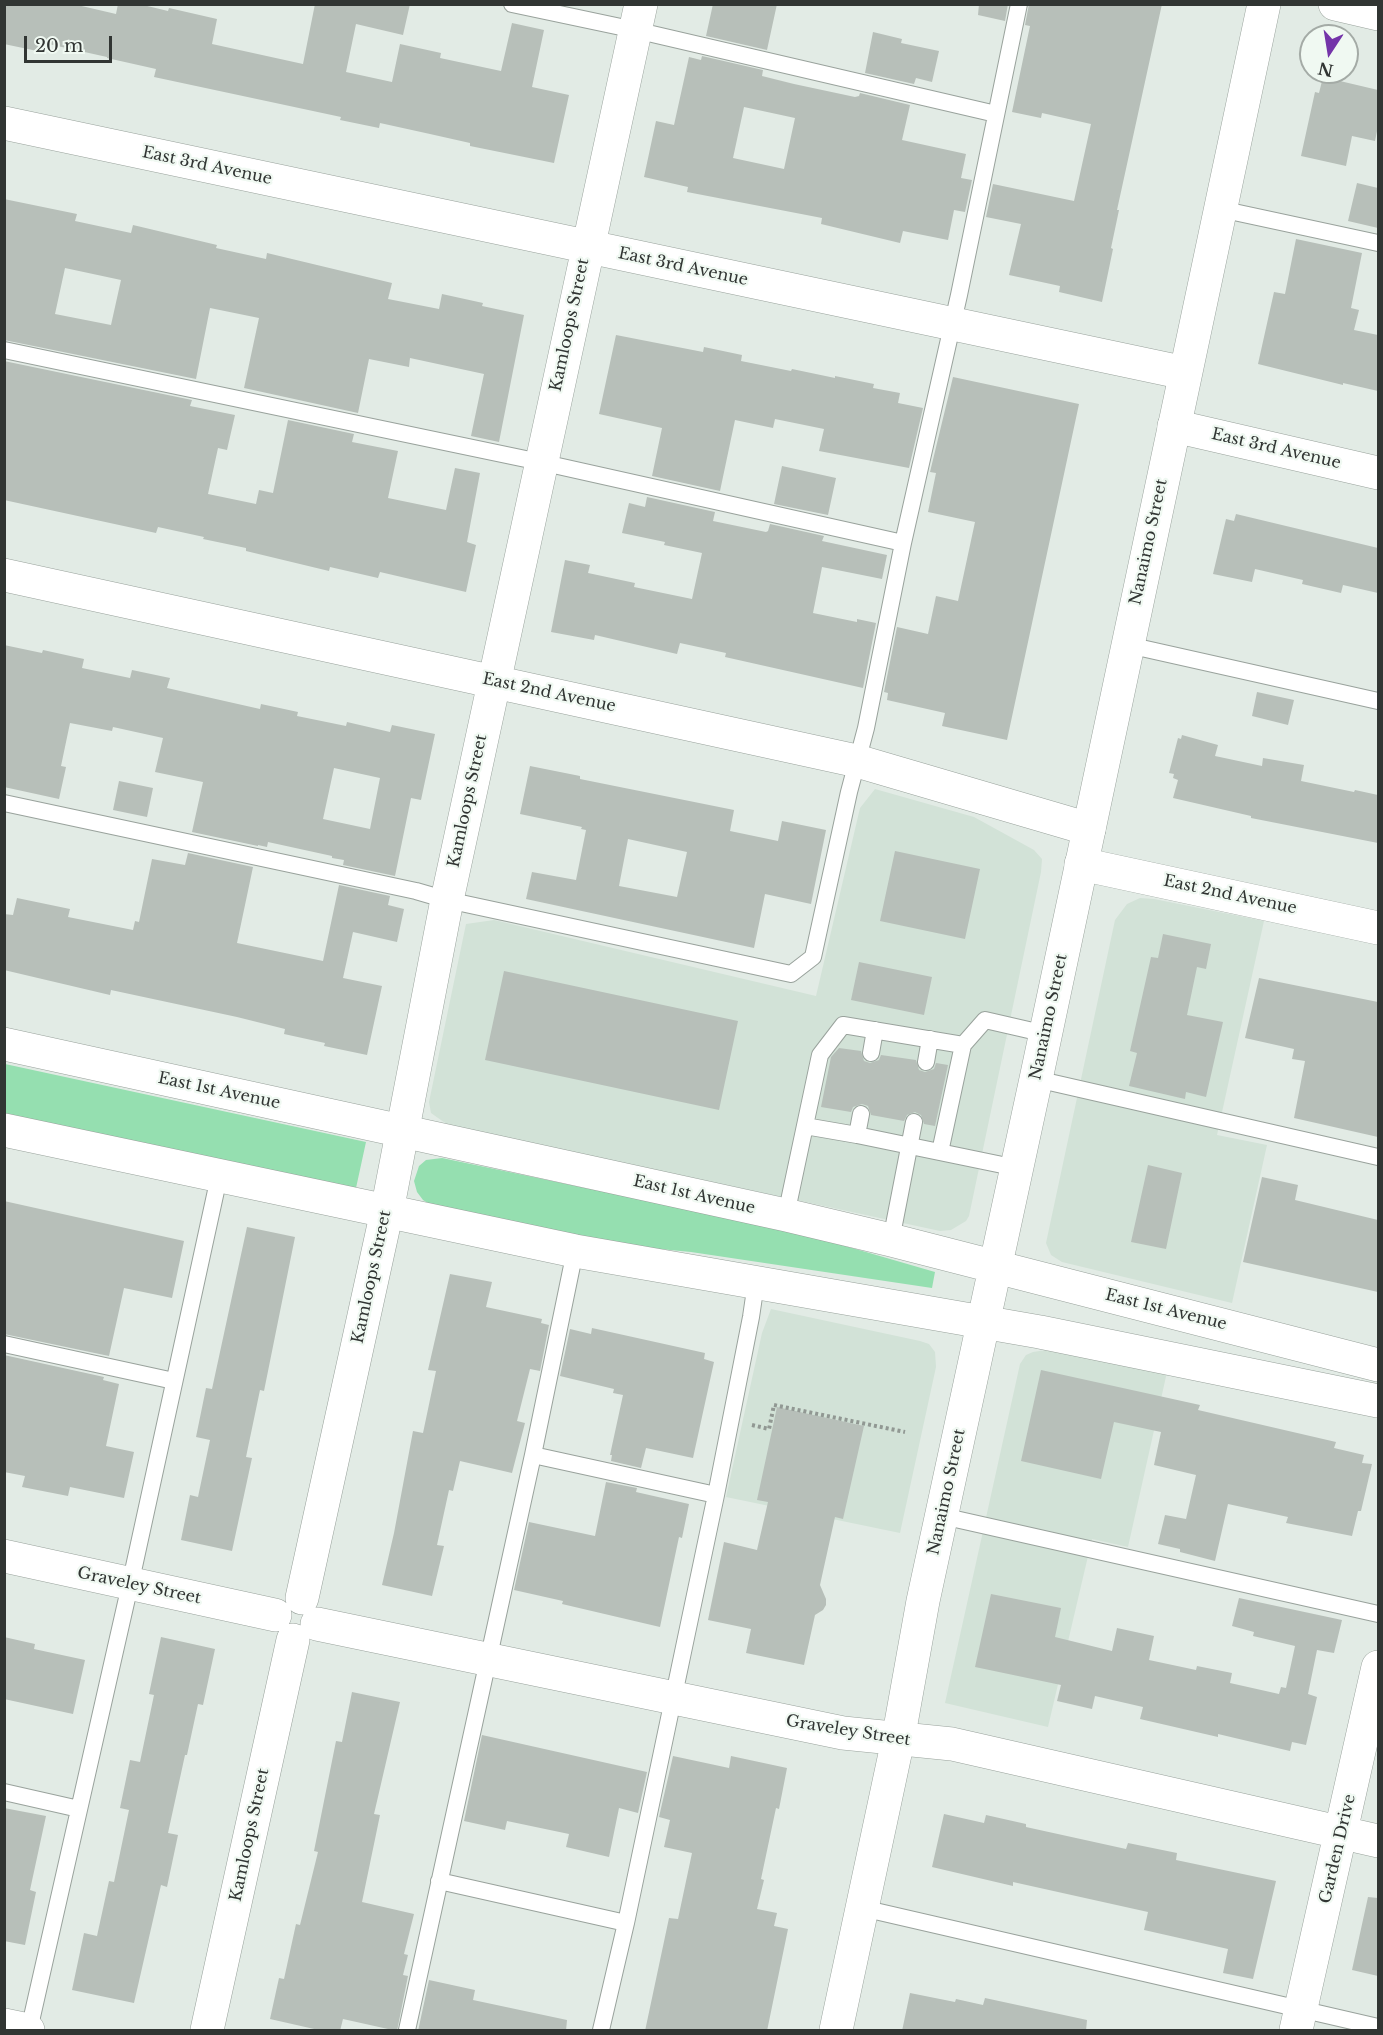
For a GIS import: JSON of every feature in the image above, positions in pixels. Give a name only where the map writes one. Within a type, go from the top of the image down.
[{"type":"street","name":"Nanaimo Street","points":[[836,2031],[898,1740],[923,1601],[1046,1034],[1264,4]]},
{"type":"street","points":[[1335,4],[1378,14]]},
{"type":"street","name":"Kamloops Street","points":[[207,2031],[387,1211],[447,900],[638,17]]},
{"type":"street","name":"East 3rd Avenue","points":[[4,123],[1185,373]]},
{"type":"street","name":"East 3rd Avenue","points":[[1174,426],[1378,472]]},
{"type":"street","name":"East 2nd Avenue","points":[[4,575],[494,680],[857,761],[1089,829]]},
{"type":"street","name":"East 2nd Avenue","points":[[1081,864],[1378,928]]},
{"type":"street","name":"East 1st Avenue","points":[[4,1044],[786,1215],[1378,1365]]},
{"type":"street","points":[[4,1130],[575,1251],[1040,1332],[1378,1401]]},
{"type":"street","name":"Graveley Street","points":[[4,1556],[130,1585],[843,1733],[952,1744],[1378,1841]]},
{"type":"street","name":"Garden Drive","points":[[1299,2020],[1378,1667]]},
{"type":"street","points":[[4,2025],[29,2031]]},
{"type":"lane","points":[[512,4],[638,17],[996,114]]},
{"type":"lane","points":[[4,803],[791,974],[813,957],[866,728],[903,543],[952,324],[1019,4]]},
{"type":"lane","points":[[1220,209],[1378,243]]},
{"type":"lane","points":[[4,350],[540,462],[903,543]]},
{"type":"lane","points":[[1128,645],[1378,701]]},
{"type":"lane","points":[[940,1152],[963,1045],[985,1020],[1046,1034]]},
{"type":"lane","points":[[786,1215],[819,1055],[843,1025],[963,1045]]},
{"type":"lane","points":[[871,1053],[875,1030]]},
{"type":"lane","points":[[926,1062],[930,1039]]},
{"type":"lane","points":[[1036,1079],[1378,1157]]},
{"type":"lane","points":[[857,1135],[861,1114]]},
{"type":"lane","points":[[891,1240],[914,1122]]},
{"type":"lane","points":[[805,1126],[1017,1168]]},
{"type":"lane","points":[[29,2031],[219,1177]]},
{"type":"lane","points":[[407,2031],[533,1455],[575,1251]]},
{"type":"lane","points":[[601,2031],[716,1495],[756,1283]]},
{"type":"lane","points":[[4,1344],[174,1381]]},
{"type":"lane","points":[[533,1455],[716,1495]]},
{"type":"lane","points":[[942,1516],[1378,1614]]},
{"type":"lane","points":[[4,1792],[79,1809]]},
{"type":"lane","points":[[439,1881],[626,1923]]},
{"type":"lane","points":[[862,1908],[938,1924],[1299,2020],[1378,2027]]},
{"type":"path","points":[[769,1429],[774,1405],[905,1432]]},
{"type":"shaded area","points":[[875,789],[974,817],[1034,850],[1042,859],[969,1216],[966,1221],[951,1230],[940,1231],[448,1125],[431,1113],[429,1102],[466,924],[494,920],[816,996],[860,808]]},
{"type":"shaded area","points":[[1140,898],[1264,921],[1217,1135],[1267,1145],[1232,1303],[1062,1262],[1051,1255],[1046,1243],[1115,920],[1127,904]]},
{"type":"shaded area","points":[[771,1309],[920,1341],[929,1344],[935,1352],[936,1367],[900,1533],[726,1497],[762,1333]]},
{"type":"shaded area","points":[[1046,1350],[1167,1372],[1128,1547],[1092,1539],[1048,1727],[945,1703],[1020,1364],[1026,1355]]},
{"type":"green space","points":[[5,1064],[366,1142],[356,1188],[5,1114]]},
{"type":"green space","points":[[442,1158],[772,1227],[828,1241],[935,1272],[932,1288],[691,1252],[608,1244],[434,1207],[423,1200],[417,1192],[414,1181],[419,1166],[426,1160]]},
{"type":"building","points":[[4,4],[73,4],[116,14],[118,4],[139,4],[168,11],[169,8],[217,19],[212,44],[303,64],[315,4],[410,4],[403,35],[356,24],[346,72],[392,82],[400,44],[441,53],[440,58],[501,71],[512,23],[544,30],[532,87],[569,95],[554,163],[470,146],[470,143],[380,123],[379,128],[340,120],[341,117],[154,77],[156,69],[44,43],[42,52],[4,44]]},
{"type":"building","points":[[713,4],[777,4],[767,50],[706,36]]},
{"type":"building","points":[[979,4],[1008,4],[1005,21],[978,15]]},
{"type":"building","points":[[1029,4],[1162,4],[1117,210],[1119,210],[1111,248],[1113,249],[1102,302],[1059,292],[1060,286],[1009,275],[1021,224],[986,217],[993,184],[1074,201],[1091,124],[1042,113],[1041,118],[1012,112],[1030,26],[1025,25]]},
{"type":"building","points":[[873,32],[902,39],[901,43],[939,51],[932,82],[916,78],[914,84],[865,73]]},
{"type":"building","points":[[702,56],[763,70],[762,76],[794,84],[855,97],[860,93],[910,105],[902,140],[966,154],[961,178],[972,180],[965,212],[954,210],[948,240],[903,231],[900,243],[821,224],[822,218],[687,192],[688,187],[644,177],[656,121],[674,125],[689,57],[701,60]],"holes":[[[744,107],[795,118],[784,169],[733,158]]]},
{"type":"building","points":[[1321,84],[1353,84],[1378,90],[1378,126],[1375,141],[1352,136],[1346,166],[1301,156],[1315,92],[1319,93]]},
{"type":"building","points":[[1357,183],[1378,188],[1378,228],[1348,221]]},
{"type":"building","points":[[4,199],[77,214],[75,221],[131,233],[133,225],[217,245],[216,248],[266,259],[267,253],[392,283],[388,299],[439,309],[442,294],[524,315],[499,442],[471,436],[484,374],[410,358],[409,367],[369,359],[358,413],[244,388],[259,318],[210,308],[196,379],[4,340]],"holes":[[[65,268],[121,280],[111,325],[55,314]]]},
{"type":"building","points":[[1296,239],[1362,253],[1351,308],[1359,310],[1354,330],[1378,335],[1378,391],[1343,383],[1343,385],[1258,364],[1274,292],[1285,294]]},
{"type":"building","points":[[616,335],[703,352],[704,347],[742,355],[741,361],[835,378],[835,376],[874,384],[873,388],[900,393],[898,403],[923,408],[909,468],[819,451],[824,429],[775,419],[773,428],[735,420],[720,491],[652,476],[662,428],[599,414]]},
{"type":"building","points":[[4,361],[192,400],[190,406],[235,415],[227,450],[218,448],[208,494],[256,504],[259,490],[273,493],[288,420],[354,434],[352,442],[398,451],[388,498],[446,510],[455,468],[480,473],[467,542],[476,545],[466,592],[380,572],[378,578],[330,567],[329,571],[246,551],[246,548],[203,539],[204,537],[158,527],[156,533],[4,500]]},
{"type":"building","points":[[953,377],[1079,404],[1007,740],[942,726],[945,713],[887,700],[888,693],[884,692],[897,627],[928,634],[936,596],[958,601],[975,522],[928,512],[936,473],[930,472]]},
{"type":"building","points":[[782,466],[836,478],[828,515],[774,504]]},
{"type":"building","points":[[647,497],[715,512],[713,521],[766,532],[770,524],[824,536],[822,541],[887,555],[882,579],[822,567],[813,613],[857,622],[857,619],[876,623],[863,688],[725,657],[726,653],[680,643],[677,654],[595,635],[594,640],[551,632],[565,560],[590,565],[588,573],[635,583],[634,587],[692,599],[702,553],[622,533],[629,503],[645,507]]},
{"type":"building","points":[[1236,514],[1378,548],[1378,593],[1343,585],[1341,593],[1302,584],[1303,580],[1255,569],[1252,582],[1213,574],[1226,519],[1234,521]]},
{"type":"building","points":[[4,645],[84,659],[82,668],[130,678],[132,670],[170,678],[167,688],[260,709],[261,704],[298,712],[297,716],[346,726],[347,722],[390,732],[392,725],[435,734],[421,800],[411,798],[395,876],[343,865],[344,860],[332,858],[332,856],[268,842],[267,847],[258,846],[192,832],[203,782],[155,772],[163,738],[113,727],[112,731],[70,723],[61,766],[66,767],[59,799],[4,787]],"holes":[[[334,768],[380,778],[370,829],[323,819]]]},
{"type":"building","points":[[1257,692],[1294,700],[1288,725],[1252,716]]},
{"type":"building","points":[[1182,735],[1218,745],[1215,756],[1262,766],[1263,758],[1304,765],[1301,781],[1378,795],[1378,843],[1251,818],[1251,816],[1173,798],[1178,780],[1173,778],[1174,774],[1169,773],[1178,738],[1181,739]]},
{"type":"building","points":[[530,766],[580,776],[580,779],[734,810],[730,831],[778,841],[782,821],[826,830],[811,904],[765,894],[754,948],[526,899],[532,872],[576,880],[586,830],[581,829],[582,827],[520,814]],"holes":[[[628,839],[687,852],[677,897],[619,886]]]},
{"type":"building","points":[[119,781],[153,788],[147,817],[113,810]]},
{"type":"building","points":[[895,851],[980,869],[965,939],[880,921]]},
{"type":"building","points":[[188,853],[253,867],[237,943],[323,961],[339,885],[390,896],[388,905],[404,909],[397,942],[353,932],[343,978],[382,986],[367,1055],[324,1046],[325,1043],[284,1034],[285,1029],[237,1017],[111,990],[110,995],[4,970],[4,914],[13,915],[17,898],[70,909],[68,917],[133,930],[135,921],[139,922],[152,859],[185,865]]},
{"type":"building","points":[[1163,934],[1211,944],[1206,969],[1197,967],[1187,1015],[1223,1022],[1206,1097],[1186,1092],[1185,1099],[1129,1086],[1137,1053],[1130,1051],[1151,957],[1158,958]]},
{"type":"building","points":[[859,962],[932,977],[924,1015],[851,1000]]},
{"type":"building","points":[[504,971],[738,1021],[719,1110],[485,1060]]},
{"type":"building","points":[[1259,978],[1378,1002],[1378,1137],[1294,1118],[1305,1061],[1292,1059],[1294,1049],[1245,1038]]},
{"type":"building","points":[[839,1048],[861,1051],[864,1061],[870,1063],[879,1060],[881,1055],[916,1060],[919,1070],[925,1072],[934,1069],[936,1063],[948,1065],[935,1126],[924,1124],[921,1115],[915,1112],[907,1115],[904,1121],[871,1115],[868,1106],[862,1104],[853,1107],[851,1112],[821,1107],[831,1057]]},
{"type":"building","points":[[1148,1165],[1182,1173],[1166,1249],[1131,1242]]},
{"type":"building","points":[[1262,1177],[1298,1185],[1295,1200],[1378,1220],[1378,1292],[1243,1262]]},
{"type":"building","points":[[4,1201],[184,1241],[172,1298],[124,1288],[109,1356],[4,1334]]},
{"type":"building","points":[[247,1227],[295,1237],[264,1391],[260,1390],[246,1457],[252,1458],[232,1551],[181,1540],[190,1495],[198,1497],[210,1440],[196,1437],[206,1388],[212,1389]]},
{"type":"building","points":[[450,1274],[492,1282],[486,1307],[542,1319],[541,1323],[549,1325],[540,1371],[530,1369],[517,1421],[525,1423],[512,1473],[460,1461],[453,1491],[449,1490],[437,1545],[444,1546],[432,1596],[382,1585],[413,1431],[423,1433],[436,1371],[428,1370]]},
{"type":"building","points":[[592,1328],[705,1353],[704,1359],[714,1362],[693,1458],[646,1448],[641,1468],[611,1461],[612,1455],[610,1455],[623,1395],[613,1393],[614,1389],[560,1376],[570,1329],[591,1334]]},
{"type":"building","points":[[4,1355],[104,1377],[103,1380],[119,1384],[106,1446],[134,1452],[124,1498],[70,1487],[68,1496],[22,1487],[25,1476],[4,1472]]},
{"type":"building","points":[[1041,1370],[1200,1405],[1198,1410],[1336,1442],[1334,1448],[1364,1455],[1362,1463],[1372,1464],[1361,1511],[1358,1511],[1352,1536],[1286,1523],[1288,1517],[1228,1504],[1215,1561],[1158,1544],[1165,1515],[1186,1519],[1196,1475],[1154,1465],[1161,1432],[1114,1422],[1101,1479],[1021,1461]]},
{"type":"building","points":[[777,1407],[864,1426],[843,1519],[835,1517],[820,1585],[826,1605],[815,1615],[804,1665],[746,1653],[751,1629],[708,1620],[724,1542],[757,1550],[768,1502],[757,1500]]},
{"type":"building","points":[[606,1482],[637,1488],[636,1492],[689,1504],[682,1538],[679,1537],[660,1627],[514,1590],[529,1522],[595,1536]]},
{"type":"building","points":[[991,1594],[1061,1608],[1055,1637],[1112,1651],[1117,1628],[1154,1636],[1149,1660],[1196,1670],[1197,1666],[1232,1673],[1230,1683],[1279,1694],[1281,1687],[1286,1688],[1295,1646],[1253,1636],[1254,1632],[1232,1626],[1239,1598],[1342,1620],[1334,1653],[1317,1650],[1308,1694],[1317,1697],[1306,1745],[1292,1742],[1290,1751],[1140,1719],[1143,1707],[1095,1696],[1092,1709],[1057,1701],[1061,1685],[975,1667]]},
{"type":"building","points":[[4,1637],[35,1644],[34,1649],[85,1660],[73,1714],[4,1699]]},
{"type":"building","points":[[161,1637],[215,1649],[203,1705],[198,1704],[168,1833],[178,1835],[167,1887],[161,1885],[134,2003],[72,1990],[84,1933],[97,1936],[109,1881],[114,1882],[129,1810],[120,1808],[130,1760],[140,1762],[154,1695],[149,1694]]},
{"type":"building","points":[[352,1692],[400,1702],[374,1814],[380,1815],[362,1902],[414,1914],[404,1954],[408,1955],[403,1975],[408,1976],[397,2031],[343,2019],[340,2031],[323,2031],[270,2019],[279,1978],[284,1979],[296,1924],[300,1925],[318,1852],[314,1851],[336,1741],[342,1742]]},
{"type":"building","points":[[482,1735],[647,1772],[638,1813],[619,1808],[609,1857],[566,1847],[569,1834],[507,1821],[505,1830],[464,1821]]},
{"type":"building","points":[[673,1756],[729,1768],[731,1756],[787,1768],[779,1809],[776,1808],[757,1909],[777,1913],[774,1926],[788,1929],[767,2031],[645,2031],[669,1918],[678,1919],[692,1853],[664,1847],[670,1820],[659,1817]]},
{"type":"building","points":[[4,1808],[46,1816],[30,1890],[36,1892],[25,1945],[4,1941]]},
{"type":"building","points":[[944,1814],[984,1823],[986,1815],[1026,1824],[1026,1827],[1126,1849],[1128,1843],[1177,1853],[1176,1860],[1276,1881],[1253,1979],[1223,1973],[1228,1949],[1144,1930],[1148,1912],[1013,1882],[1013,1886],[932,1867]]},
{"type":"building","points":[[1368,1897],[1378,1898],[1378,1976],[1352,1970]]},
{"type":"building","points":[[429,1980],[475,1990],[473,2000],[567,2020],[566,2031],[418,2031]]},
{"type":"building","points":[[910,1993],[983,2005],[985,1998],[1087,2020],[1086,2031],[902,2031]]}]
